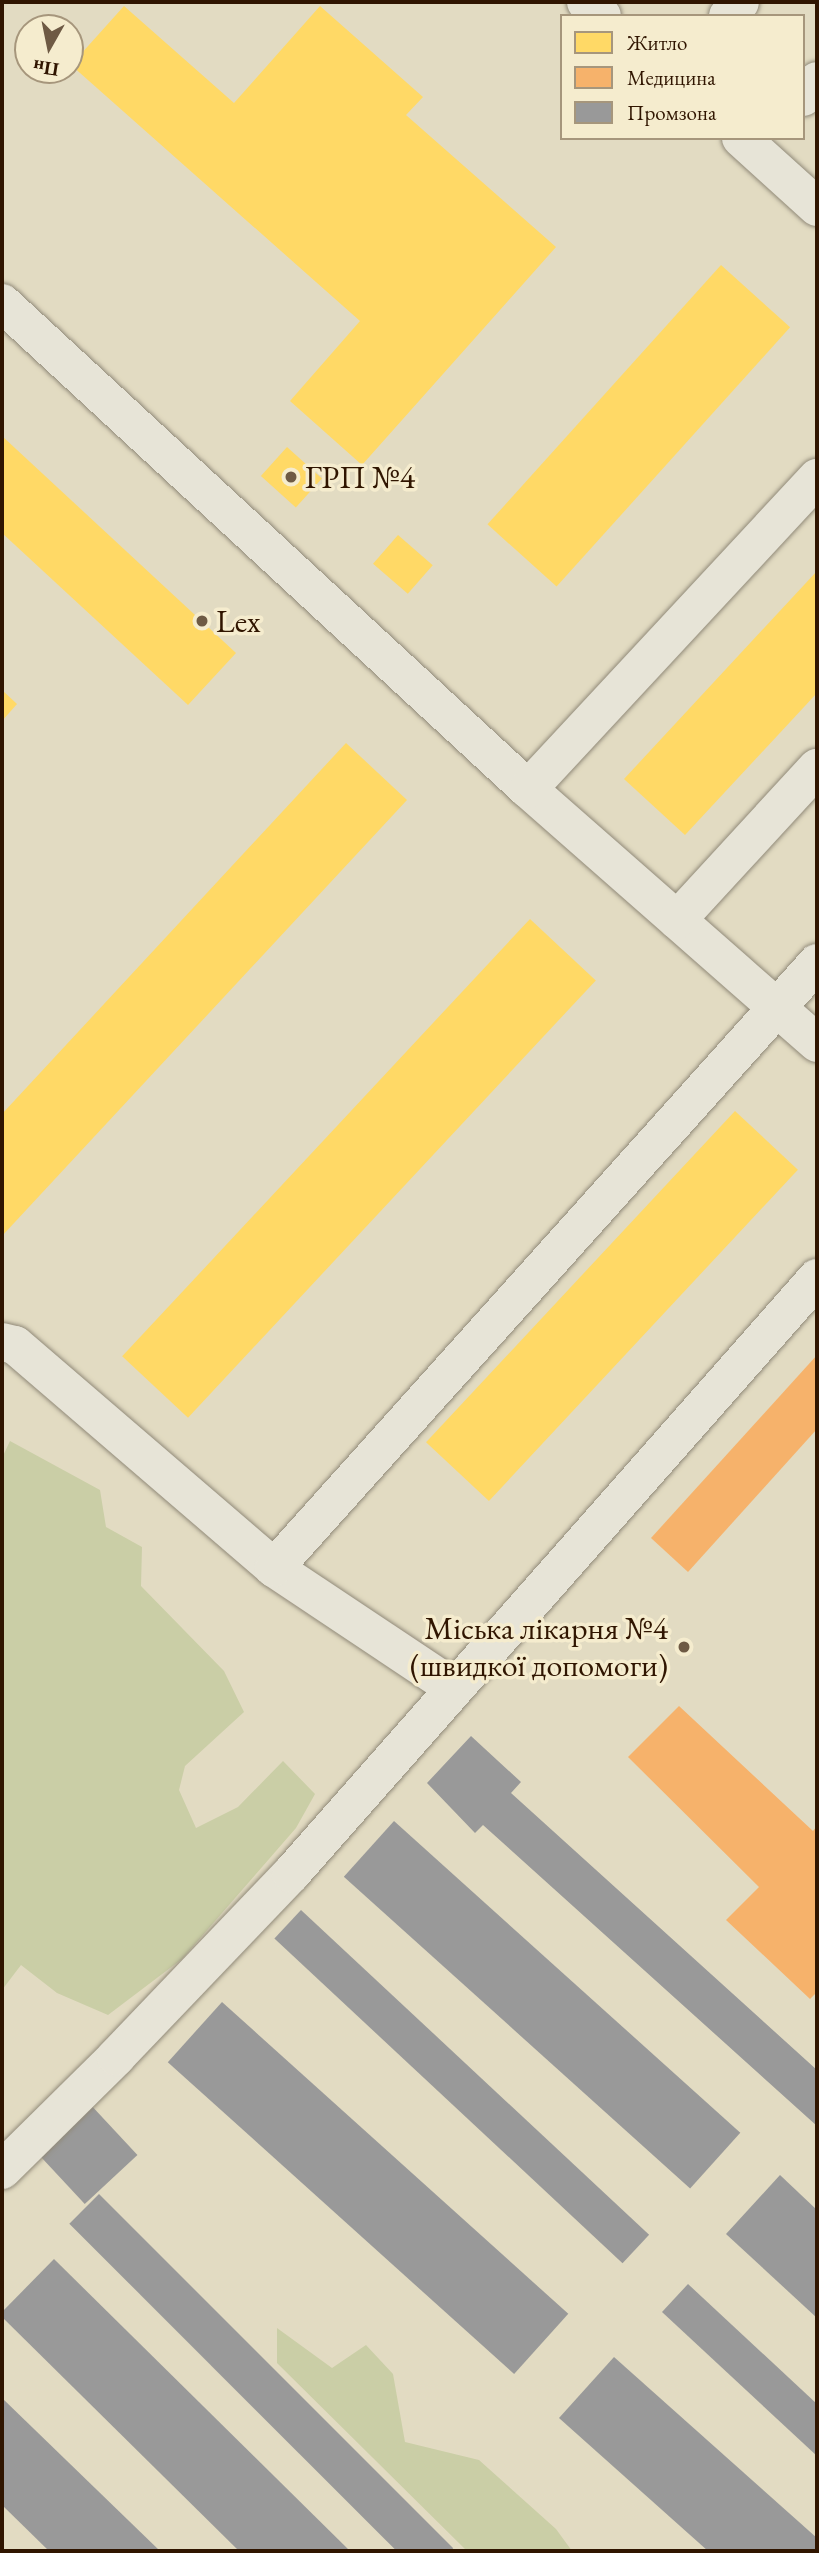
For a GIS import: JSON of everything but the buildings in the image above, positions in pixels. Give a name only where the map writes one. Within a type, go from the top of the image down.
[{"type":"street","points":[[586,2],[600,14]]},
{"type":"street","points":[[805,95],[817,82]]},
{"type":"street","points":[[754,142],[817,206]]},
{"type":"street","points":[[2,303],[528,789],[817,1043]]},
{"type":"street","points":[[528,789],[817,478]]},
{"type":"street","points":[[677,920],[817,768]]},
{"type":"street","points":[[274,1568],[817,963]]},
{"type":"street","points":[[2,2170],[222,1948],[817,1278]]},
{"type":"street","points":[[2,1342],[15,1345],[274,1568],[454,1688]]},
{"type":"green space","points":[[10,1441],[100,1490],[106,1527],[142,1547],[141,1586],[224,1671],[244,1712],[185,1766],[179,1790],[196,1828],[238,1807],[283,1761],[315,1794],[296,1828],[182,1959],[108,2015],[57,1993],[21,1965],[2,1990],[2,1458]]},
{"type":"green space","points":[[277,2328],[332,2368],[366,2345],[393,2374],[405,2442],[479,2460],[556,2529],[572,2551],[467,2551],[277,2363]]},
{"type":"place","name":"ГРП №4","points":[[291,477]]},
{"type":"place","name":"Lex","points":[[202,621]]},
{"type":"place","name":"Міська лікарня №4 (швидкої допомоги)","points":[[684,1647]]}]
